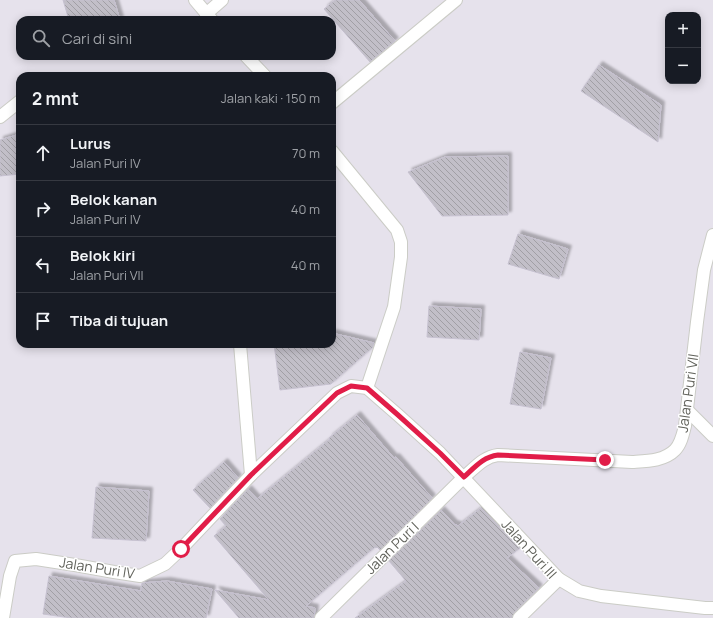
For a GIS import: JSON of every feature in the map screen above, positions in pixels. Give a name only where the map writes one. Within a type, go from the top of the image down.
[{"type":"street","points":[[195,0],[208,16]]},
{"type":"street","points":[[210,16],[222,0]]},
{"type":"street","points":[[336,100],[456,0]]},
{"type":"street","points":[[250,60],[261,72]]},
{"type":"street","points":[[0,117],[16,104]]},
{"type":"street","points":[[336,156],[397,230],[401,242],[401,257],[394,307],[367,388],[435,448],[464,477]]},
{"type":"street","name":"Jalan Puri VII","points":[[464,477],[482,460],[489,456],[498,455],[632,462],[650,461],[665,456],[675,450],[681,441],[688,411],[703,278],[713,234]]},
{"type":"street","points":[[240,348],[251,475]]},
{"type":"street","name":"Jalan Puri IV","points":[[3,618],[10,576],[15,561],[36,559],[140,576],[165,564],[251,475],[337,393],[351,386],[367,388]]},
{"type":"street","points":[[688,411],[713,436]]},
{"type":"street","name":"Jalan Puri III","points":[[464,477],[559,579],[519,618]]},
{"type":"street","name":"Jalan Puri I","points":[[320,618],[464,477]]},
{"type":"street","points":[[559,579],[579,591],[601,596],[713,608]]},
{"type":"building","points":[[63,0],[114,0],[119,16],[68,16]]},
{"type":"building","points":[[335,0],[359,0],[395,41],[370,62],[336,23],[336,16],[330,16],[324,9]]},
{"type":"building","points":[[599,65],[661,105],[658,142],[581,91]]},
{"type":"building","points":[[16,135],[16,174],[0,176],[0,140]]},
{"type":"building","points":[[508,156],[508,215],[442,216],[408,172],[445,157]]},
{"type":"building","points":[[518,234],[568,249],[559,279],[508,264]]},
{"type":"building","points":[[429,306],[481,309],[479,340],[427,337]]},
{"type":"building","points":[[336,334],[374,343],[373,347],[331,384],[280,390],[275,348],[336,348]]},
{"type":"building","points":[[520,352],[551,358],[541,409],[510,404]]},
{"type":"building","points":[[357,415],[394,458],[396,457],[432,498],[380,550],[375,547],[306,606],[315,608],[314,618],[239,618],[215,590],[269,600],[214,536],[226,526],[220,519],[248,489],[257,499]]},
{"type":"building","points":[[224,462],[238,478],[210,508],[193,490]]},
{"type":"building","points":[[96,487],[149,491],[146,541],[92,538]]},
{"type":"building","points":[[481,508],[520,548],[507,558],[539,588],[514,613],[512,618],[355,618],[406,581],[389,561],[441,510],[455,525],[456,524],[458,526]]},
{"type":"building","points":[[49,576],[141,591],[142,583],[167,581],[212,589],[206,618],[71,618],[43,614]]},
{"type":"route","points":[[181,549],[251,475],[337,393],[351,386],[367,388],[440,453],[464,477],[482,460],[489,456],[498,455],[605,460]]}]
